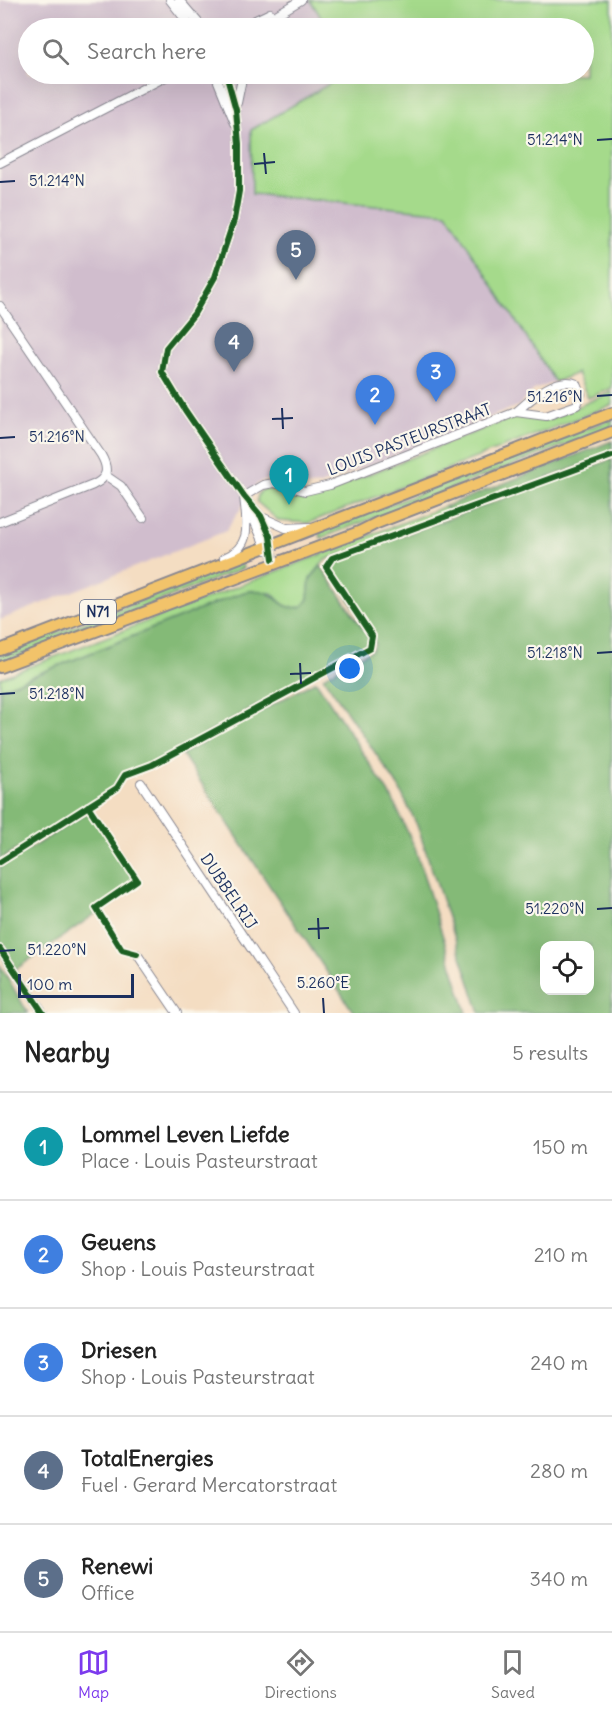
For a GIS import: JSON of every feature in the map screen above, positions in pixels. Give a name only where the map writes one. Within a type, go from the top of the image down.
[{"type":"highway","name":"N71","points":[[0,650],[612,413]]},
{"type":"highway","name":"N71","points":[[0,668],[359,532],[612,432]]},
{"type":"highway","name":"N71","points":[[147,611],[273,559],[360,526],[377,523]]},
{"type":"street","points":[[170,0],[184,18]]},
{"type":"street","points":[[179,0],[194,18]]},
{"type":"street","points":[[270,18],[301,0]]},
{"type":"street","points":[[262,18],[286,8]]},
{"type":"street","points":[[276,18],[286,8]]},
{"type":"street","points":[[141,88],[146,84]]},
{"type":"street","points":[[0,163],[150,84]]},
{"type":"street","points":[[219,84],[236,127]]},
{"type":"street","points":[[229,84],[236,110]]},
{"type":"street","points":[[241,84],[236,110],[239,191],[226,248],[209,289],[194,314],[165,348],[162,364],[165,379],[170,388],[244,496],[261,516],[286,528],[328,524]]},
{"type":"street","points":[[0,306],[106,465],[105,476],[93,485],[0,522]]},
{"type":"street","points":[[0,324],[9,319]]},
{"type":"street","name":"LOUIS PASTEURSTRAAT","points":[[244,496],[263,485],[274,483],[305,491],[330,485],[516,412],[539,393],[560,384],[577,384],[581,394],[577,405],[546,416],[516,412]]},
{"type":"street","points":[[105,476],[121,486],[143,518]]},
{"type":"street","points":[[244,496],[269,547]]},
{"type":"street","points":[[196,575],[218,560],[232,555],[243,544],[248,527],[244,496]]},
{"type":"street","points":[[261,516],[273,559]]},
{"type":"street","name":"DUBBELRIJ","points":[[141,783],[294,1013]]},
{"type":"street","points":[[0,948],[43,1013]]},
{"type":"street","points":[[137,954],[177,1013]]},
{"type":"shaded area","points":[[0,0],[310,0],[322,18],[18,18],[18,84],[329,84],[251,130],[252,194],[447,213],[555,382],[534,390],[518,406],[320,485],[303,487],[274,479],[262,481],[256,485],[226,531],[0,620]]},
{"type":"green space","points":[[310,0],[612,0],[612,388],[588,398],[577,373],[555,382],[447,213],[252,194],[251,130],[329,84],[594,84],[594,18],[322,18]]},
{"type":"green space","points":[[612,392],[612,405],[308,523],[279,521],[257,502],[261,490],[266,489],[300,494],[321,493],[516,416],[546,420]]},
{"type":"green space","points":[[612,419],[612,427],[321,538],[319,532]]},
{"type":"green space","points":[[612,441],[612,454],[448,515],[446,506]]},
{"type":"green space","points":[[612,459],[612,1013],[480,1013],[417,825],[398,786],[323,677],[372,650],[375,644],[373,636],[329,568],[332,561]]},
{"type":"green space","points":[[446,506],[448,515],[325,560],[310,579],[308,599],[302,607],[292,608],[285,605],[272,593],[244,592],[0,689],[0,678]]},
{"type":"green space","points":[[241,562],[243,568],[0,663],[0,655]]},
{"type":"green space","points":[[321,566],[370,639],[369,644],[156,762],[126,773],[108,792],[0,860],[0,689],[244,592],[264,592],[286,606],[302,607],[308,599],[310,579]]},
{"type":"green space","points":[[316,681],[392,798],[415,848],[467,1013],[354,1013],[182,754]]},
{"type":"green space","points":[[90,811],[138,884],[12,972],[0,951],[0,867]]},
{"type":"green space","points":[[0,965],[28,1013],[0,1013]]},
{"type":"cycle path","points":[[229,84],[236,110],[239,144],[239,191],[234,220],[215,277],[194,314],[166,348],[162,372],[244,496],[261,516],[270,536],[273,559]]},
{"type":"cycle path","points":[[0,862],[117,788],[125,775],[152,765],[370,648],[372,636],[326,567],[332,558],[612,456]]},
{"type":"cycle path","points":[[88,806],[137,880],[96,908],[122,950],[137,954]]},
{"type":"cycle path","points":[[0,949],[43,1013]]},
{"type":"place","name":"Renewi","points":[[296,280]]},
{"type":"place","name":"TotalEnergies","points":[[234,372]]},
{"type":"place","name":"Driesen","points":[[436,402]]},
{"type":"place","name":"Geuens","points":[[375,425]]},
{"type":"place","name":"Lommel Leven Liefde","points":[[289,505]]}]
